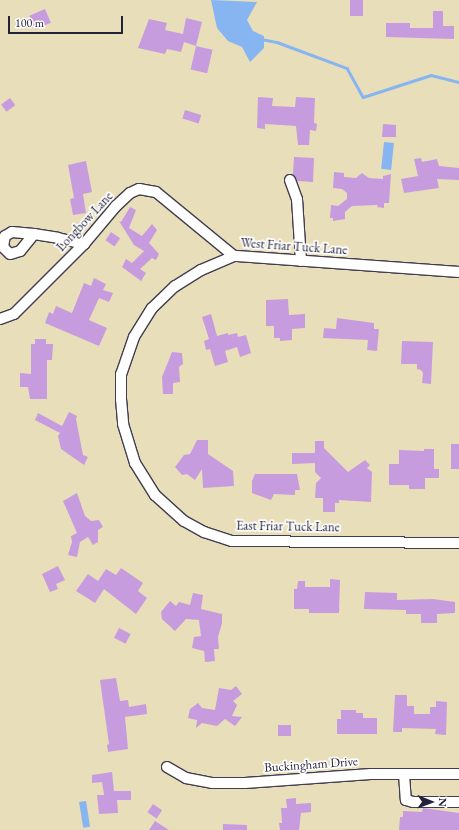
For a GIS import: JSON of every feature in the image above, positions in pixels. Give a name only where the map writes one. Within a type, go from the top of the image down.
[{"type":"street","points":[[290,180],[297,199],[301,261]]},
{"type":"street","name":"Longbow Lane","points":[[0,320],[14,314],[84,244],[130,193],[149,189],[156,192],[234,256]]},
{"type":"street","points":[[34,234],[84,244]]},
{"type":"street","name":"West Friar Tuck Lane","points":[[131,452],[123,424],[121,374],[134,337],[152,308],[175,286],[201,270],[234,256],[459,272]]},
{"type":"street","name":"East Friar Tuck Lane","points":[[131,452],[135,463],[155,495],[184,521],[204,532],[232,541],[459,543]]},
{"type":"street","name":"Buckingham Drive","points":[[167,767],[186,778],[215,783],[404,774],[459,774]]},
{"type":"street","points":[[404,774],[406,800],[412,802],[459,802]]},
{"type":"water","points":[[211,0],[257,2],[247,20],[253,31],[264,36],[264,48],[250,62],[242,47],[228,41],[217,28]]},
{"type":"water","points":[[384,142],[394,143],[391,170],[381,169]]},
{"type":"water","points":[[86,801],[90,827],[83,828],[79,802]]},
{"type":"building","points":[[350,0],[363,0],[363,16],[350,16]]},
{"type":"building","points":[[45,9],[51,23],[35,29],[29,16]]},
{"type":"building","points":[[433,11],[443,11],[443,26],[454,26],[454,39],[386,37],[386,23],[410,23],[410,28],[433,28]]},
{"type":"building","points":[[186,18],[202,22],[196,46],[184,42],[181,52],[167,49],[165,54],[138,48],[149,19],[167,23],[165,30],[183,34]]},
{"type":"building","points":[[196,46],[213,50],[207,73],[191,69]]},
{"type":"building","points":[[258,97],[273,98],[272,106],[295,107],[296,97],[315,98],[314,123],[317,124],[316,131],[310,130],[309,145],[298,145],[296,126],[265,124],[265,129],[257,128]]},
{"type":"building","points":[[10,98],[15,105],[6,112],[1,104]]},
{"type":"building","points":[[185,110],[201,115],[199,124],[182,119]]},
{"type":"building","points":[[383,124],[396,125],[396,137],[382,137]]},
{"type":"building","points":[[294,157],[314,158],[313,182],[297,181],[293,174]]},
{"type":"building","points":[[421,158],[422,162],[437,159],[439,166],[459,168],[459,180],[437,179],[439,188],[404,193],[401,179],[418,176],[414,159]]},
{"type":"building","points":[[86,161],[92,192],[83,194],[86,213],[73,215],[70,199],[74,198],[68,165]]},
{"type":"building","points":[[334,172],[344,173],[344,177],[356,178],[362,173],[369,178],[383,179],[383,176],[391,174],[389,203],[384,203],[384,208],[377,207],[378,205],[352,206],[345,212],[345,219],[333,221],[333,218],[330,218],[331,205],[338,206],[347,199],[347,193],[342,189],[333,188]]},
{"type":"building","points":[[130,207],[136,210],[129,228],[142,236],[152,224],[157,230],[149,243],[159,254],[156,260],[152,258],[140,269],[146,273],[141,281],[122,267],[126,259],[132,263],[144,251],[134,245],[119,221],[121,222]]},
{"type":"building","points":[[111,232],[120,238],[115,246],[105,240]]},
{"type":"building","points":[[94,278],[106,284],[103,290],[113,293],[109,302],[99,298],[89,320],[107,328],[99,346],[45,323],[49,312],[53,314],[56,306],[72,313],[84,283],[91,286]]},
{"type":"building","points":[[288,299],[289,315],[305,314],[305,328],[292,329],[292,340],[280,341],[280,338],[274,338],[274,326],[266,326],[266,300]]},
{"type":"building","points":[[211,314],[217,336],[228,333],[228,335],[237,333],[238,337],[246,335],[251,353],[240,357],[237,347],[225,351],[228,362],[215,366],[210,349],[206,350],[204,341],[209,339],[202,317]]},
{"type":"building","points":[[337,318],[374,323],[374,329],[379,329],[377,351],[367,350],[368,340],[323,338],[324,328],[336,329]]},
{"type":"building","points":[[35,339],[46,339],[46,344],[53,344],[52,360],[47,360],[47,399],[30,399],[28,387],[20,387],[20,373],[31,374],[31,344],[35,344]]},
{"type":"building","points":[[402,341],[433,342],[431,384],[422,383],[423,373],[421,370],[417,369],[417,364],[401,364]]},
{"type":"building","points":[[172,352],[182,353],[183,364],[179,367],[180,382],[173,383],[173,394],[163,394],[162,377]]},
{"type":"building","points":[[69,412],[77,416],[76,419],[83,455],[88,457],[84,465],[61,449],[58,436],[60,433],[35,420],[38,413],[62,426]]},
{"type":"building","points":[[197,440],[208,440],[208,454],[233,471],[234,486],[203,488],[202,469],[195,480],[187,474],[182,475],[175,467],[184,455],[190,454]]},
{"type":"building","points":[[315,441],[324,441],[324,448],[348,472],[365,460],[370,465],[367,468],[372,472],[371,502],[339,500],[339,503],[335,503],[335,512],[323,512],[323,498],[315,498],[316,483],[321,478],[315,472],[315,463],[292,464],[292,453],[315,453]]},
{"type":"building","points":[[451,444],[459,444],[459,469],[451,469]]},
{"type":"building","points":[[424,449],[434,449],[434,469],[439,469],[439,478],[425,478],[425,489],[409,489],[409,485],[389,485],[389,464],[399,464],[399,450],[424,451]]},
{"type":"building","points":[[255,474],[297,474],[300,490],[295,490],[295,495],[274,494],[271,500],[252,493],[252,481]]},
{"type":"building","points":[[77,493],[85,516],[91,521],[99,520],[103,527],[98,530],[98,542],[93,545],[88,537],[80,542],[77,557],[68,555],[72,542],[71,536],[77,533],[63,501]]},
{"type":"building","points":[[58,566],[65,580],[56,584],[58,589],[50,592],[42,574]]},
{"type":"building","points":[[121,568],[143,583],[138,591],[147,598],[136,614],[104,589],[95,603],[76,591],[88,574],[98,581],[106,569],[116,575]]},
{"type":"building","points":[[330,579],[340,580],[339,613],[309,613],[309,609],[294,609],[294,589],[297,589],[298,581],[305,581],[305,587],[330,587]]},
{"type":"building","points":[[365,592],[397,593],[397,600],[433,599],[455,602],[455,613],[437,614],[437,623],[421,623],[421,614],[406,614],[406,610],[364,609]]},
{"type":"building","points":[[193,593],[203,595],[201,609],[222,614],[222,623],[218,637],[219,649],[214,649],[215,661],[205,662],[204,651],[192,648],[194,637],[201,636],[199,620],[186,619],[175,631],[162,619],[161,612],[170,601],[176,606],[179,602],[190,605]]},
{"type":"building","points":[[119,628],[131,634],[126,644],[114,638]]},
{"type":"building","points":[[116,678],[120,701],[128,700],[129,707],[146,704],[147,714],[125,717],[128,749],[108,752],[107,745],[109,744],[100,680]]},
{"type":"building","points":[[236,686],[242,694],[233,701],[237,705],[232,716],[242,717],[235,726],[225,719],[217,726],[202,723],[196,728],[197,720],[188,718],[190,709],[198,703],[202,708],[215,710],[219,688],[231,690]]},
{"type":"building","points":[[395,695],[407,695],[407,706],[414,706],[414,714],[430,714],[430,707],[436,707],[436,701],[447,702],[446,735],[435,734],[436,729],[402,728],[402,732],[393,732]]},
{"type":"building","points":[[341,710],[356,710],[356,713],[363,713],[363,718],[377,718],[377,734],[337,734],[337,719],[341,719]]},
{"type":"building","points":[[278,725],[291,725],[291,736],[278,736]]},
{"type":"building","points":[[112,772],[114,791],[131,791],[131,800],[117,800],[118,813],[99,814],[97,795],[104,795],[102,782],[92,783],[92,775]]},
{"type":"building","points":[[296,798],[296,804],[311,803],[311,812],[301,813],[299,830],[280,830],[279,823],[282,823],[281,808],[287,808],[286,799]]},
{"type":"building","points":[[153,804],[162,810],[157,818],[147,812]]},
{"type":"building","points":[[423,808],[459,813],[459,830],[399,830],[400,817],[403,817],[403,811],[422,812]]},
{"type":"building","points":[[155,821],[169,830],[149,830]]},
{"type":"building","points":[[223,824],[247,825],[247,830],[223,830]]},
{"type":"waterway","points":[[261,39],[277,42],[347,68],[363,97],[431,75],[459,82]]}]
